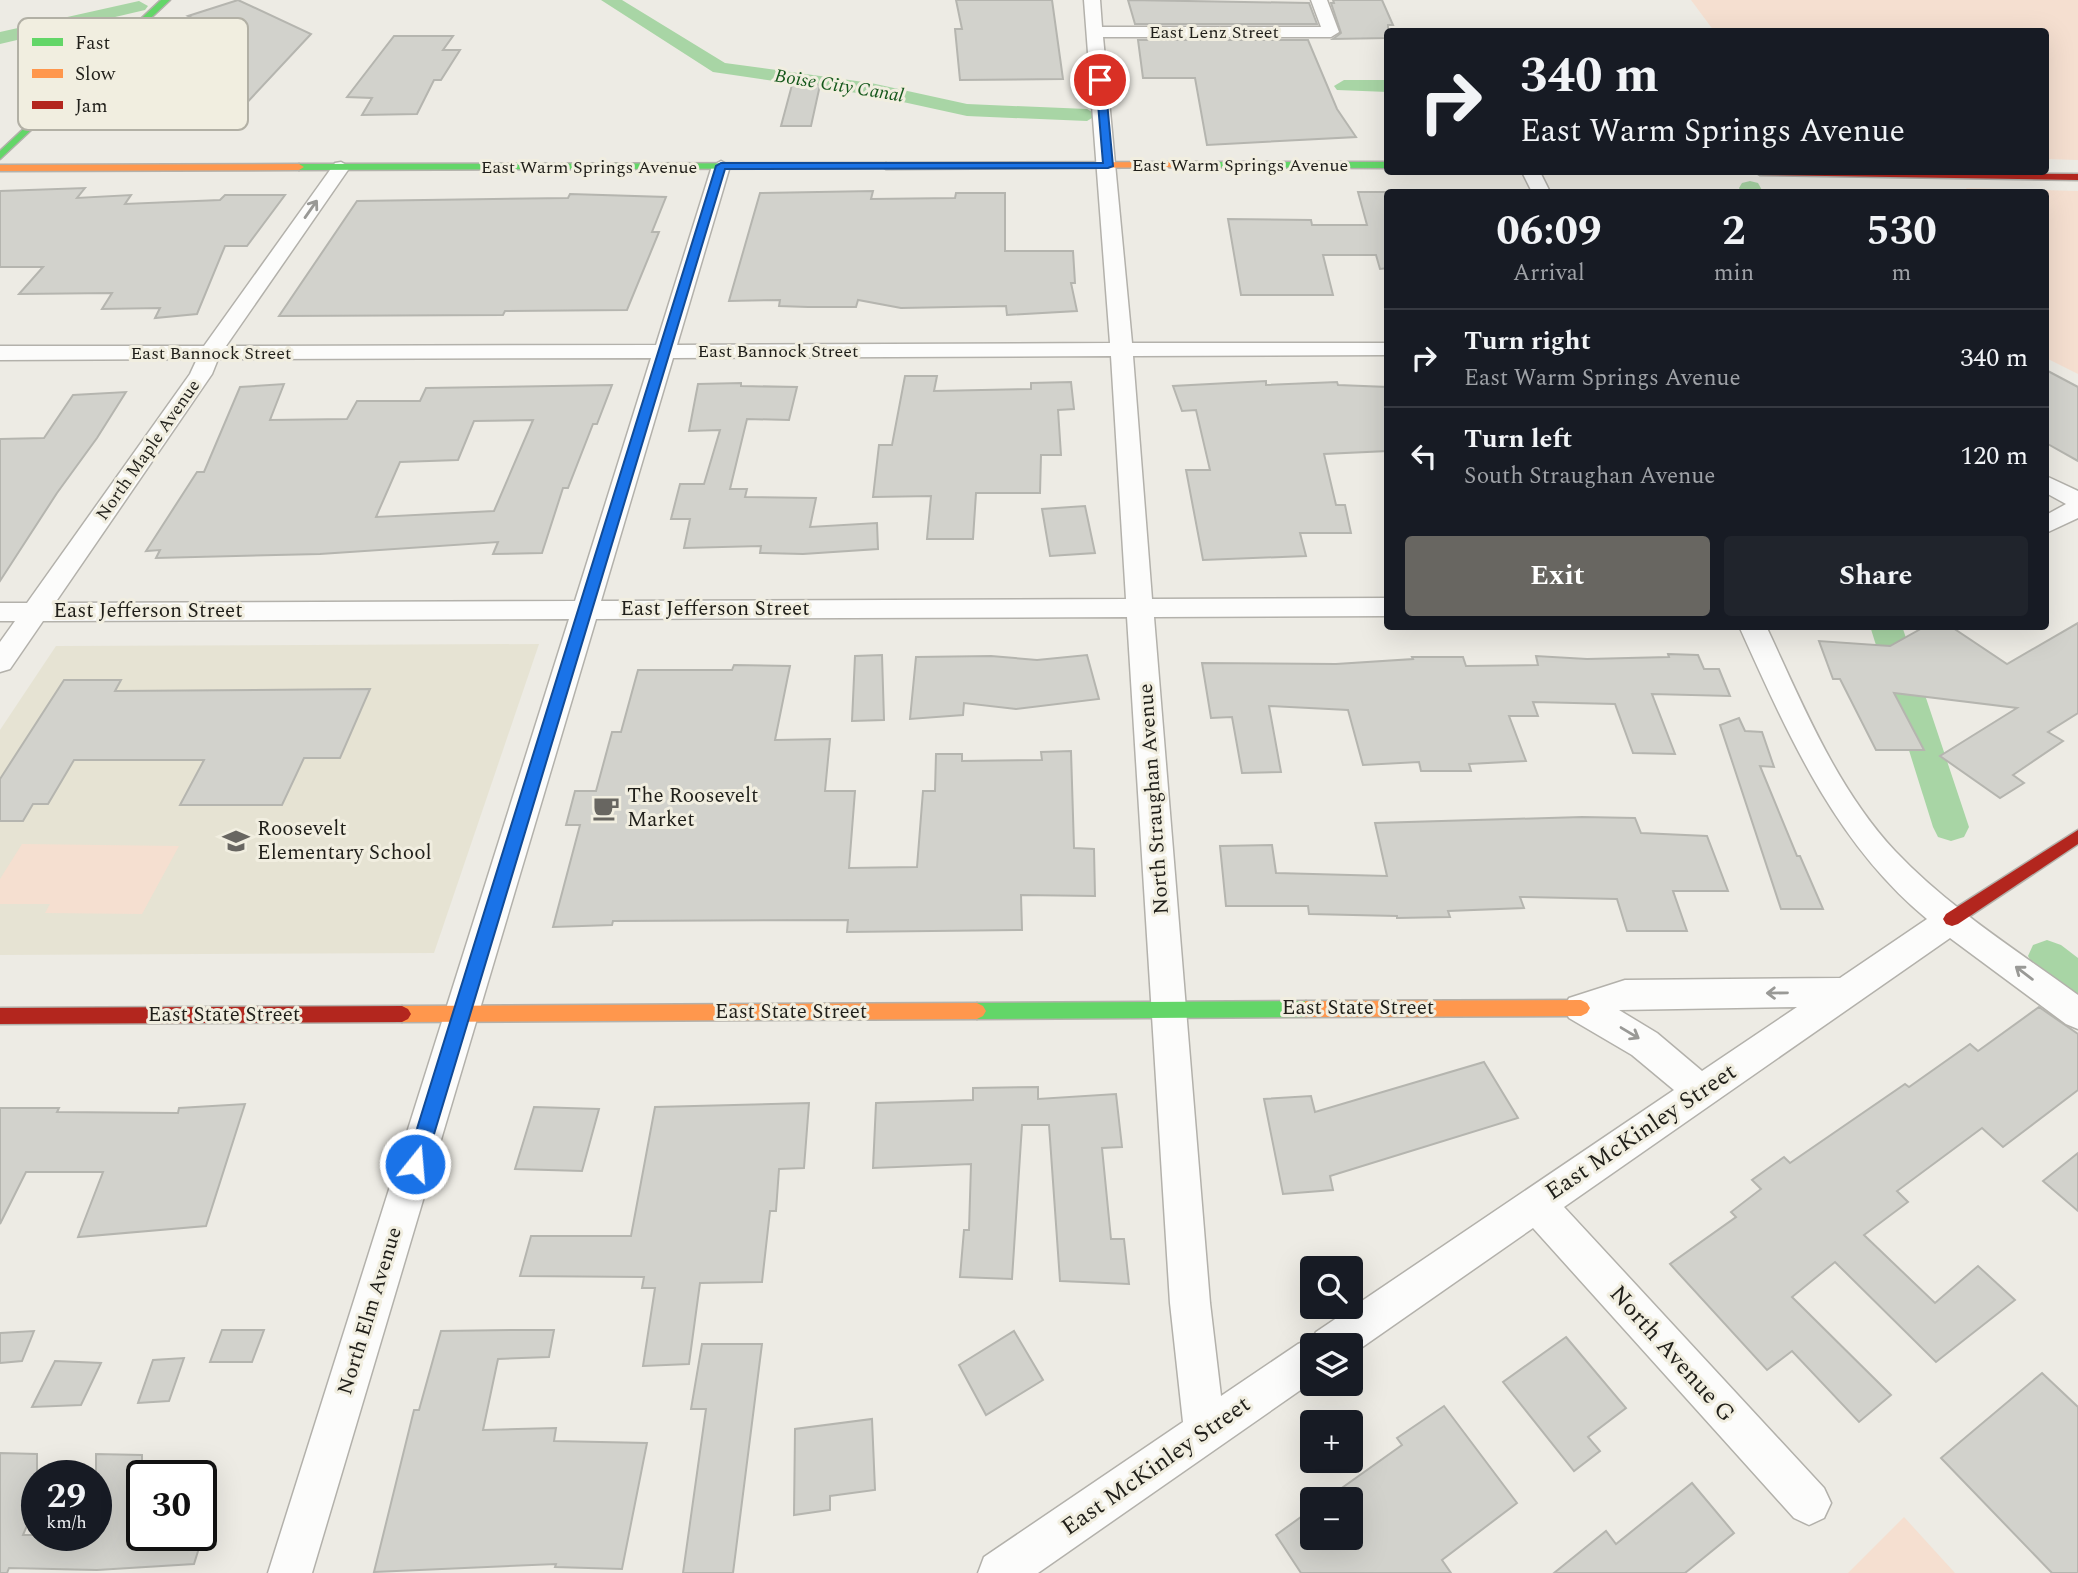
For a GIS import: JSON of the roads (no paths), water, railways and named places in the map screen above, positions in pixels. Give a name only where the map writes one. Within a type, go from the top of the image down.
[{"type":"street","points":[[147,18],[166,0]]},
{"type":"street","name":"North Straughan Avenue","points":[[1092,0],[1108,166],[1190,1303],[1205,1432]]},
{"type":"street","name":"East Lenz Street","points":[[1096,32],[1331,32],[1319,0]]},
{"type":"street","points":[[0,156],[28,130]]},
{"type":"street","name":"East Warm Springs Avenue","points":[[0,168],[1384,165]]},
{"type":"street","name":"North Elm Avenue","points":[[290,1573],[721,166]]},
{"type":"street","name":"North Maple Avenue","points":[[0,662],[201,374],[210,353],[341,167]]},
{"type":"street","points":[[1951,175],[2078,177]]},
{"type":"street","name":"East Bannock Street","points":[[0,354],[1384,349]]},
{"type":"street","points":[[2049,485],[2078,501]]},
{"type":"street","points":[[2049,523],[2078,508]]},
{"type":"street","name":"East Jefferson Street","points":[[0,612],[1384,607]]},
{"type":"street","points":[[1754,630],[1825,777],[1861,831],[1908,884],[2078,1014]]},
{"type":"street","points":[[1952,919],[2078,836]]},
{"type":"street","name":"East McKinley Street","points":[[1349,1333],[1952,919]]},
{"type":"street","name":"East State Street","points":[[0,1016],[1581,1008],[1625,995],[1845,992]]},
{"type":"street","name":"East State Street","points":[[1581,1008],[1626,1030],[1656,1050],[1700,1092]]},
{"type":"street","name":"North Avenue G","points":[[1536,1204],[1809,1503]]},
{"type":"street","name":"East McKinley Street","points":[[1000,1573],[1300,1366]]},
{"type":"waterway","name":"Boise City Canal","points":[[610,0],[720,68],[871,89],[967,110],[1087,115]]},
{"type":"waterway","name":"Boise City Canal","points":[[87,18],[139,6]]},
{"type":"waterway","name":"Boise City Canal","points":[[0,38],[18,34]]},
{"type":"waterway","name":"Boise City Canal","points":[[1344,86],[1384,86]]},
{"type":"waterway","points":[[1887,630],[1951,827]]},
{"type":"waterway","points":[[2047,956],[2078,980]]},
{"type":"place","name":"The Roosevelt Market","points":[[606,808]]},
{"type":"place","name":"Roosevelt Elementary School","points":[[236,841]]}]
